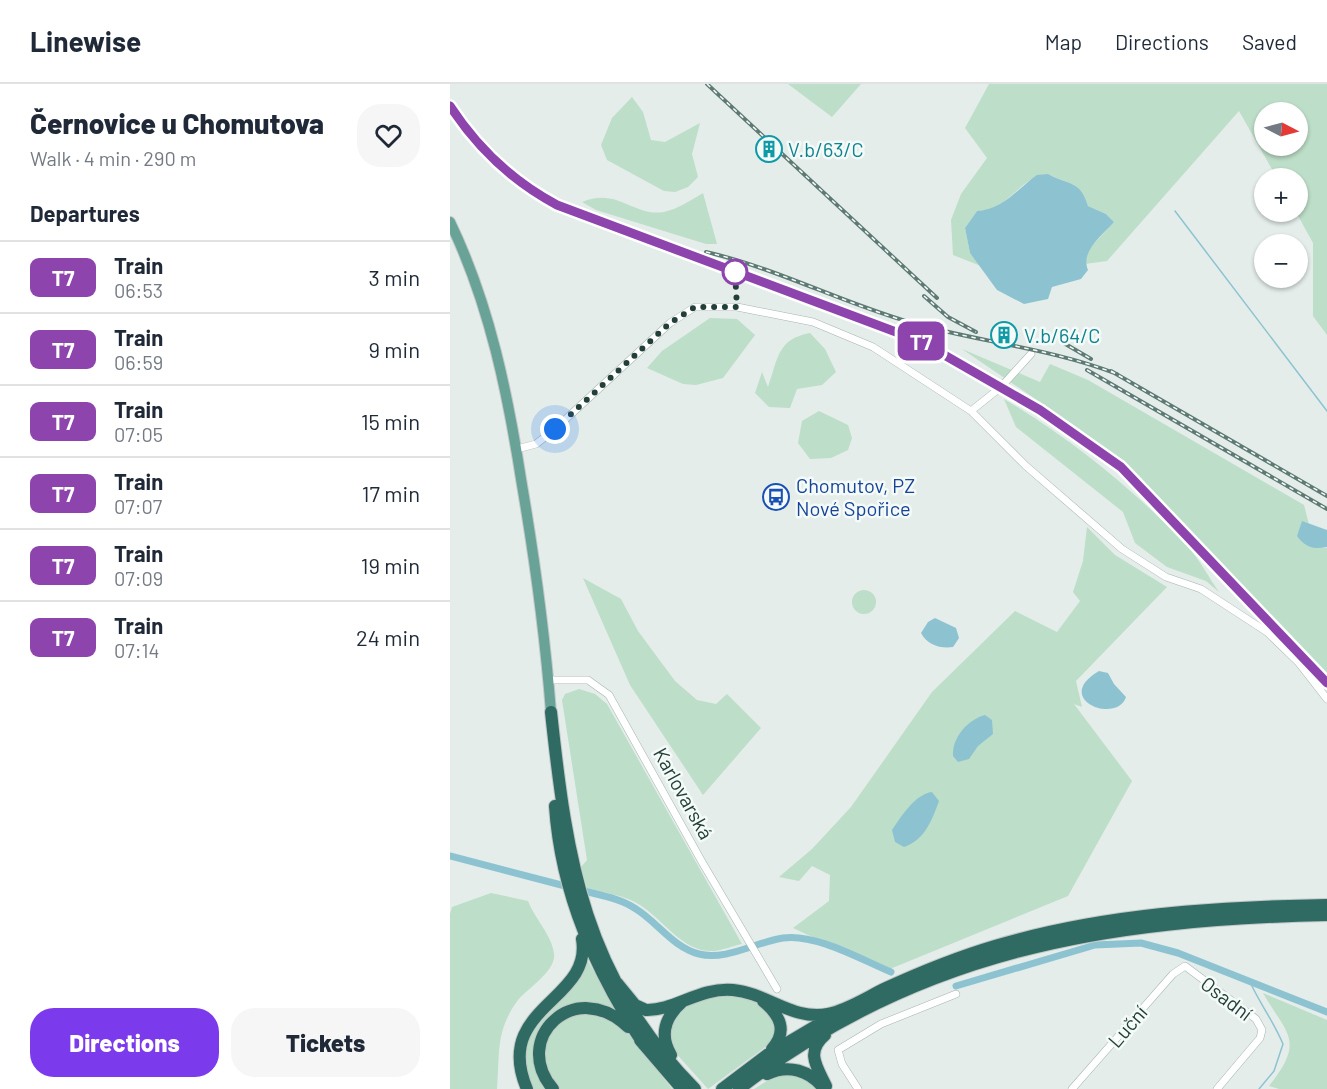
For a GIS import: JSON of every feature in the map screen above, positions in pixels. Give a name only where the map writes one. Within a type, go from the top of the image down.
[{"type":"highway","points":[[551,712],[554,803],[582,924],[608,987],[644,1045]]},
{"type":"highway","points":[[742,1086],[839,1023],[876,1004],[951,972],[1058,935],[1110,920],[1208,910],[1327,905]]},
{"type":"highway","points":[[617,983],[635,1005],[646,1010],[714,991],[743,991],[808,1016],[828,1014],[937,966],[996,946],[1058,935],[1186,922],[1327,915]]},
{"type":"highway","points":[[582,924],[645,1030],[687,1087]]},
{"type":"highway","points":[[527,1089],[520,1062],[523,1037],[535,1016],[568,984],[580,968],[584,951],[582,924]]},
{"type":"highway","points":[[743,991],[765,1002],[780,1022],[779,1039],[767,1055]]},
{"type":"highway","points":[[686,999],[670,1014],[664,1038],[687,1087]]},
{"type":"highway","points":[[722,1089],[767,1055],[848,1006]]},
{"type":"highway","points":[[554,1089],[542,1071],[540,1051],[550,1026],[565,1013],[584,1007],[604,1010],[621,1020],[687,1087]]},
{"type":"highway","points":[[825,1089],[814,1061],[814,1049],[818,1041],[839,1023]]},
{"type":"highway","points":[[742,1086],[771,1071],[790,1068],[808,1074],[825,1089]]},
{"type":"main road","points":[[450,222],[472,274],[503,381],[537,572],[551,712]]},
{"type":"street","points":[[517,450],[536,444],[555,429],[670,323],[695,307],[737,307],[813,322],[873,347],[972,411],[1026,466],[1122,549],[1166,577],[1200,589],[1267,632],[1299,663],[1327,699]]},
{"type":"street","points":[[972,411],[1001,387],[1031,354]]},
{"type":"street","name":"Karlovarská","points":[[549,680],[588,680],[609,695],[761,965],[777,989]]},
{"type":"street","name":"Luční","points":[[1072,1089],[1173,974],[1185,966]]},
{"type":"street","name":"Osadní","points":[[1185,966],[1256,1019],[1262,1030],[1260,1038],[1216,1089]]},
{"type":"street","points":[[858,1089],[842,1064],[838,1050],[891,1019],[956,994]]},
{"type":"green space","points":[[788,84],[861,84],[832,117]]},
{"type":"green space","points":[[989,84],[1327,84],[1327,335],[1313,316],[1313,243],[1301,222],[1308,222],[1308,168],[1271,168],[1265,156],[1308,156],[1308,102],[1254,102],[1254,137],[1239,111],[1107,261],[1085,264],[1089,249],[1114,222],[1106,214],[1088,206],[1081,191],[1073,184],[1048,174],[1030,180],[993,208],[977,211],[965,228],[970,253],[981,266],[953,255],[951,220],[961,194],[987,158],[965,128]]},
{"type":"green space","points":[[632,97],[643,112],[651,140],[665,142],[700,123],[692,154],[698,177],[688,187],[675,192],[664,191],[607,160],[601,145],[612,118]]},
{"type":"green space","points":[[703,193],[717,244],[706,244],[596,210],[582,202],[595,198],[606,198],[643,210],[664,212],[679,207]]},
{"type":"green space","points":[[710,318],[737,319],[755,335],[723,378],[696,385],[683,384],[647,368],[662,351]]},
{"type":"green space","points":[[810,333],[825,349],[836,372],[822,385],[797,389],[790,408],[769,407],[755,393],[762,372],[768,387],[777,359],[785,345],[799,336]]},
{"type":"green space","points":[[962,349],[1040,382],[1050,364],[1088,380],[1304,505],[1315,548],[1327,548],[1327,676],[1124,463],[1078,428]]},
{"type":"green space","points":[[1004,399],[1077,448],[1124,485],[1192,552],[1219,592],[1206,581],[1167,567],[1135,543],[1123,512],[1016,427]]},
{"type":"green space","points":[[819,411],[848,425],[852,438],[848,450],[831,458],[810,459],[798,443],[802,421]]},
{"type":"green space","points":[[1087,527],[1115,555],[1167,587],[1076,681],[1082,707],[1074,704],[1132,781],[1068,896],[885,971],[793,928],[829,901],[830,875],[812,866],[799,881],[779,877],[812,849],[851,807],[932,692],[1015,611],[1057,632],[1080,601],[1073,592],[1083,561]]},
{"type":"green space","points":[[583,578],[621,599],[638,631],[675,681],[697,700],[716,704],[727,694],[761,728],[703,795],[630,685]]},
{"type":"green space","points":[[864,590],[872,594],[876,602],[872,610],[864,614],[856,610],[852,602],[856,594]]},
{"type":"green space","points":[[579,689],[595,694],[607,704],[742,944],[714,951],[693,947],[640,905],[621,897],[587,888],[581,867],[587,860],[562,700],[565,694]]},
{"type":"green space","points":[[491,893],[528,901],[553,947],[553,960],[546,973],[518,1000],[505,1022],[500,1043],[497,1089],[450,1089],[450,914],[452,907]]},
{"type":"green space","points":[[588,961],[617,1013],[598,1005],[543,1029],[549,1089],[533,1089],[525,1062],[526,1046],[540,1020],[572,986]]},
{"type":"green space","points":[[1263,993],[1327,1020],[1327,1089],[1279,1089],[1269,1086],[1280,1071],[1290,1048],[1285,1029]]},
{"type":"green space","points":[[734,994],[760,1006],[777,1028],[772,1042],[708,1089],[673,1050],[669,1031],[682,1011],[695,1001]]},
{"type":"green space","points":[[597,1012],[625,1029],[672,1089],[559,1089],[548,1071],[547,1039],[559,1021],[568,1016]]},
{"type":"green space","points":[[778,1074],[801,1075],[818,1089],[754,1089]]},
{"type":"water","points":[[1048,174],[1073,184],[1081,191],[1088,206],[1106,214],[1114,222],[1090,250],[1086,263],[1088,270],[1081,279],[1052,287],[1048,299],[1024,304],[997,290],[970,253],[965,228],[977,211],[995,207],[1037,175]]},
{"type":"water","points":[[1302,521],[1327,530],[1327,547],[1310,547],[1300,540],[1297,536]]},
{"type":"water","points":[[935,618],[956,628],[959,638],[953,647],[935,645],[927,641],[921,633],[928,622]]},
{"type":"water","points":[[1099,671],[1108,673],[1126,697],[1120,705],[1111,709],[1101,708],[1091,705],[1084,699],[1082,691],[1086,681]]},
{"type":"water","points":[[985,715],[992,720],[993,734],[978,746],[969,759],[958,762],[953,756],[953,749],[958,736],[972,721]]},
{"type":"water","points":[[932,792],[939,801],[922,834],[917,840],[904,847],[895,842],[892,830],[904,813],[914,801]]},
{"type":"waterway","points":[[1175,211],[1327,411]]},
{"type":"waterway","points":[[450,856],[569,887]]},
{"type":"waterway","points":[[580,890],[630,905],[644,914],[674,941],[699,954],[720,955],[773,940],[796,938],[824,943],[891,972]]},
{"type":"waterway","points":[[956,986],[1095,945],[1141,943],[1178,953],[1327,1012]]},
{"type":"waterway","points":[[1250,982],[1283,1044],[1274,1071],[1259,1089]]},
{"type":"railway","points":[[707,84],[937,298]]},
{"type":"railway","points":[[450,106],[472,136],[497,162],[525,185],[557,205],[920,341],[1040,410],[1121,467],[1200,547],[1327,683]]},
{"type":"railway","points":[[706,252],[758,267],[909,322],[1040,351],[1117,374]]},
{"type":"railway","points":[[924,296],[948,317],[976,332]]},
{"type":"railway","points":[[1062,342],[1091,359]]},
{"type":"railway","points":[[1087,370],[1327,509]]},
{"type":"railway","points":[[1111,371],[1327,496]]},
{"type":"train","name":"T7","points":[[450,106],[467,131],[489,156],[527,188],[557,205],[920,341],[1075,432],[1121,467],[1200,547],[1327,683]]},
{"type":"place","name":"V.b/63/C","points":[[769,149]]},
{"type":"place","name":"V.b/64/C","points":[[1004,335]]},
{"type":"place","name":"Chomutov, PZ Nové Spořice","points":[[776,497]]},
{"type":"route","points":[[555,429],[670,323],[695,307],[737,307],[735,272]]}]
